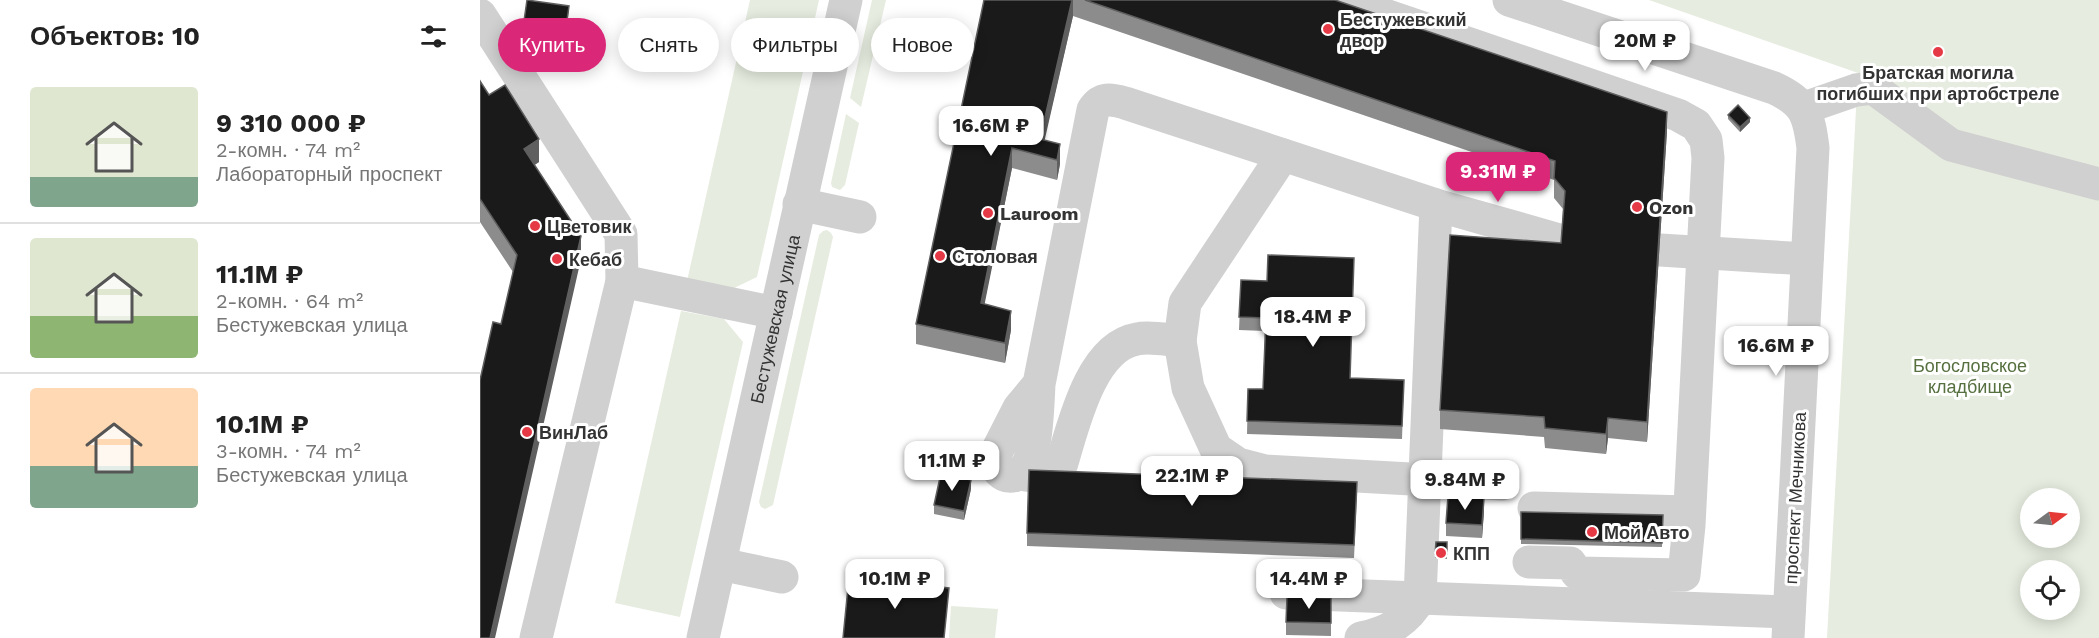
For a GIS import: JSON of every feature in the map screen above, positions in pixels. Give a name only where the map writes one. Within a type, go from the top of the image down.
[{"type":"street","name":"Бестужевская улица","points":[[703,638],[846,0]]},
{"type":"street","points":[[1341,0],[1678,115],[1696,125],[1706,140],[1708,158],[1704,252],[1684,576],[1577,573],[1570,563],[1528,562]]},
{"type":"street","points":[[1509,0],[1774,88],[1791,96],[1804,108],[1856,90],[1873,88],[1952,145],[2099,184]]},
{"type":"street","points":[[480,15],[621,234],[622,281],[536,638]]},
{"type":"street","points":[[1180,341],[1138,338],[1116,346],[1101,364],[1080,403],[1061,466],[1032,476],[1019,474],[1030,460],[1038,414],[1039,384],[1093,110],[1097,103],[1104,99],[1125,103],[1436,205],[1563,241]]},
{"type":"street","name":"проспект Мечникова","points":[[1788,625],[1813,148],[1810,126],[1804,108]]},
{"type":"street","points":[[1283,155],[1185,303],[1180,341],[1188,388],[1216,449],[1238,464],[1265,471],[1502,483]]},
{"type":"street","points":[[799,204],[860,218]]},
{"type":"street","points":[[1361,638],[1388,630],[1404,619],[1420,598],[1436,205]]},
{"type":"street","points":[[1660,250],[1807,259]]},
{"type":"street","points":[[622,281],[776,314]]},
{"type":"street","points":[[1534,508],[1689,512]]},
{"type":"street","points":[[720,564],[782,577]]},
{"type":"street","points":[[1286,593],[1420,598],[1788,625]]},
{"type":"green space","points":[[750,0],[819,0],[815,18],[746,18]]},
{"type":"green space","points":[[872,0],[886,0],[882,18],[871,18],[871,64],[861,107],[850,98],[856,72],[859,72],[859,58]]},
{"type":"green space","name":"Богословское кладбище","points":[[1649,0],[2099,0],[2099,638],[1827,638],[1858,73]]},
{"type":"green space","points":[[734,72],[803,72],[757,277],[730,290],[687,281]]},
{"type":"green space","points":[[846,114],[859,123],[845,185],[840,190],[832,187],[831,183]]},
{"type":"green space","points":[[827,230],[833,237],[773,505],[765,509],[759,502],[819,235]]},
{"type":"green space","points":[[681,311],[724,319],[743,342],[680,617],[615,603]]},
{"type":"green space","points":[[951,606],[998,609],[995,638],[949,638]]},
{"type":"building","points":[[527,0],[569,6],[567,18],[524,18]]},
{"type":"building","points":[[984,0],[1072,0],[1040,139],[1060,144],[1057,160],[1012,148],[981,303],[1011,311],[1005,343],[916,324],[969,72],[974,72],[974,48]]},
{"type":"building","points":[[1085,0],[1335,0],[1667,112],[1647,422],[1608,418],[1606,434],[1545,428],[1544,417],[1440,410],[1450,235],[1561,243],[1565,191],[1554,178],[1555,161]]},
{"type":"building","points":[[480,81],[489,95],[505,85],[539,139],[524,149],[581,236],[490,638],[480,638],[480,380],[493,322],[501,324],[517,255],[480,199]]},
{"type":"building","points":[[1738,105],[1750,118],[1740,127],[1728,115]]},
{"type":"building","points":[[1268,255],[1354,258],[1350,378],[1404,380],[1402,426],[1247,421],[1248,389],[1263,389],[1266,318],[1239,317],[1241,280],[1267,281]]},
{"type":"building","points":[[1029,470],[1357,482],[1354,545],[1027,533]]},
{"type":"building","points":[[941,473],[971,480],[964,511],[934,505]]},
{"type":"building","points":[[1448,496],[1484,498],[1482,525],[1446,523]]},
{"type":"building","name":"Мой Авто","points":[[1521,512],[1663,515],[1662,543],[1521,539]]},
{"type":"building","points":[[1436,542],[1447,542],[1447,554],[1435,554]]},
{"type":"building","points":[[849,577],[949,588],[944,638],[843,638]]},
{"type":"building","points":[[1287,597],[1331,598],[1331,623],[1286,622]]},
{"type":"place","name":"Бестужевский двор","points":[[1328,29]]},
{"type":"place","name":"Братская могила погибших при артобстреле","points":[[1938,52]]},
{"type":"place","name":"Ozon","points":[[1637,207]]},
{"type":"place","name":"Lauroom","points":[[988,213]]},
{"type":"place","name":"Цветовик","points":[[535,226]]},
{"type":"place","name":"Столовая","points":[[940,256]]},
{"type":"place","name":"Кебаб","points":[[557,259]]},
{"type":"place","name":"ВинЛаб","points":[[527,432]]},
{"type":"place","name":"Мой Авто","points":[[1592,532]]},
{"type":"place","name":"КПП","points":[[1441,553]]}]
